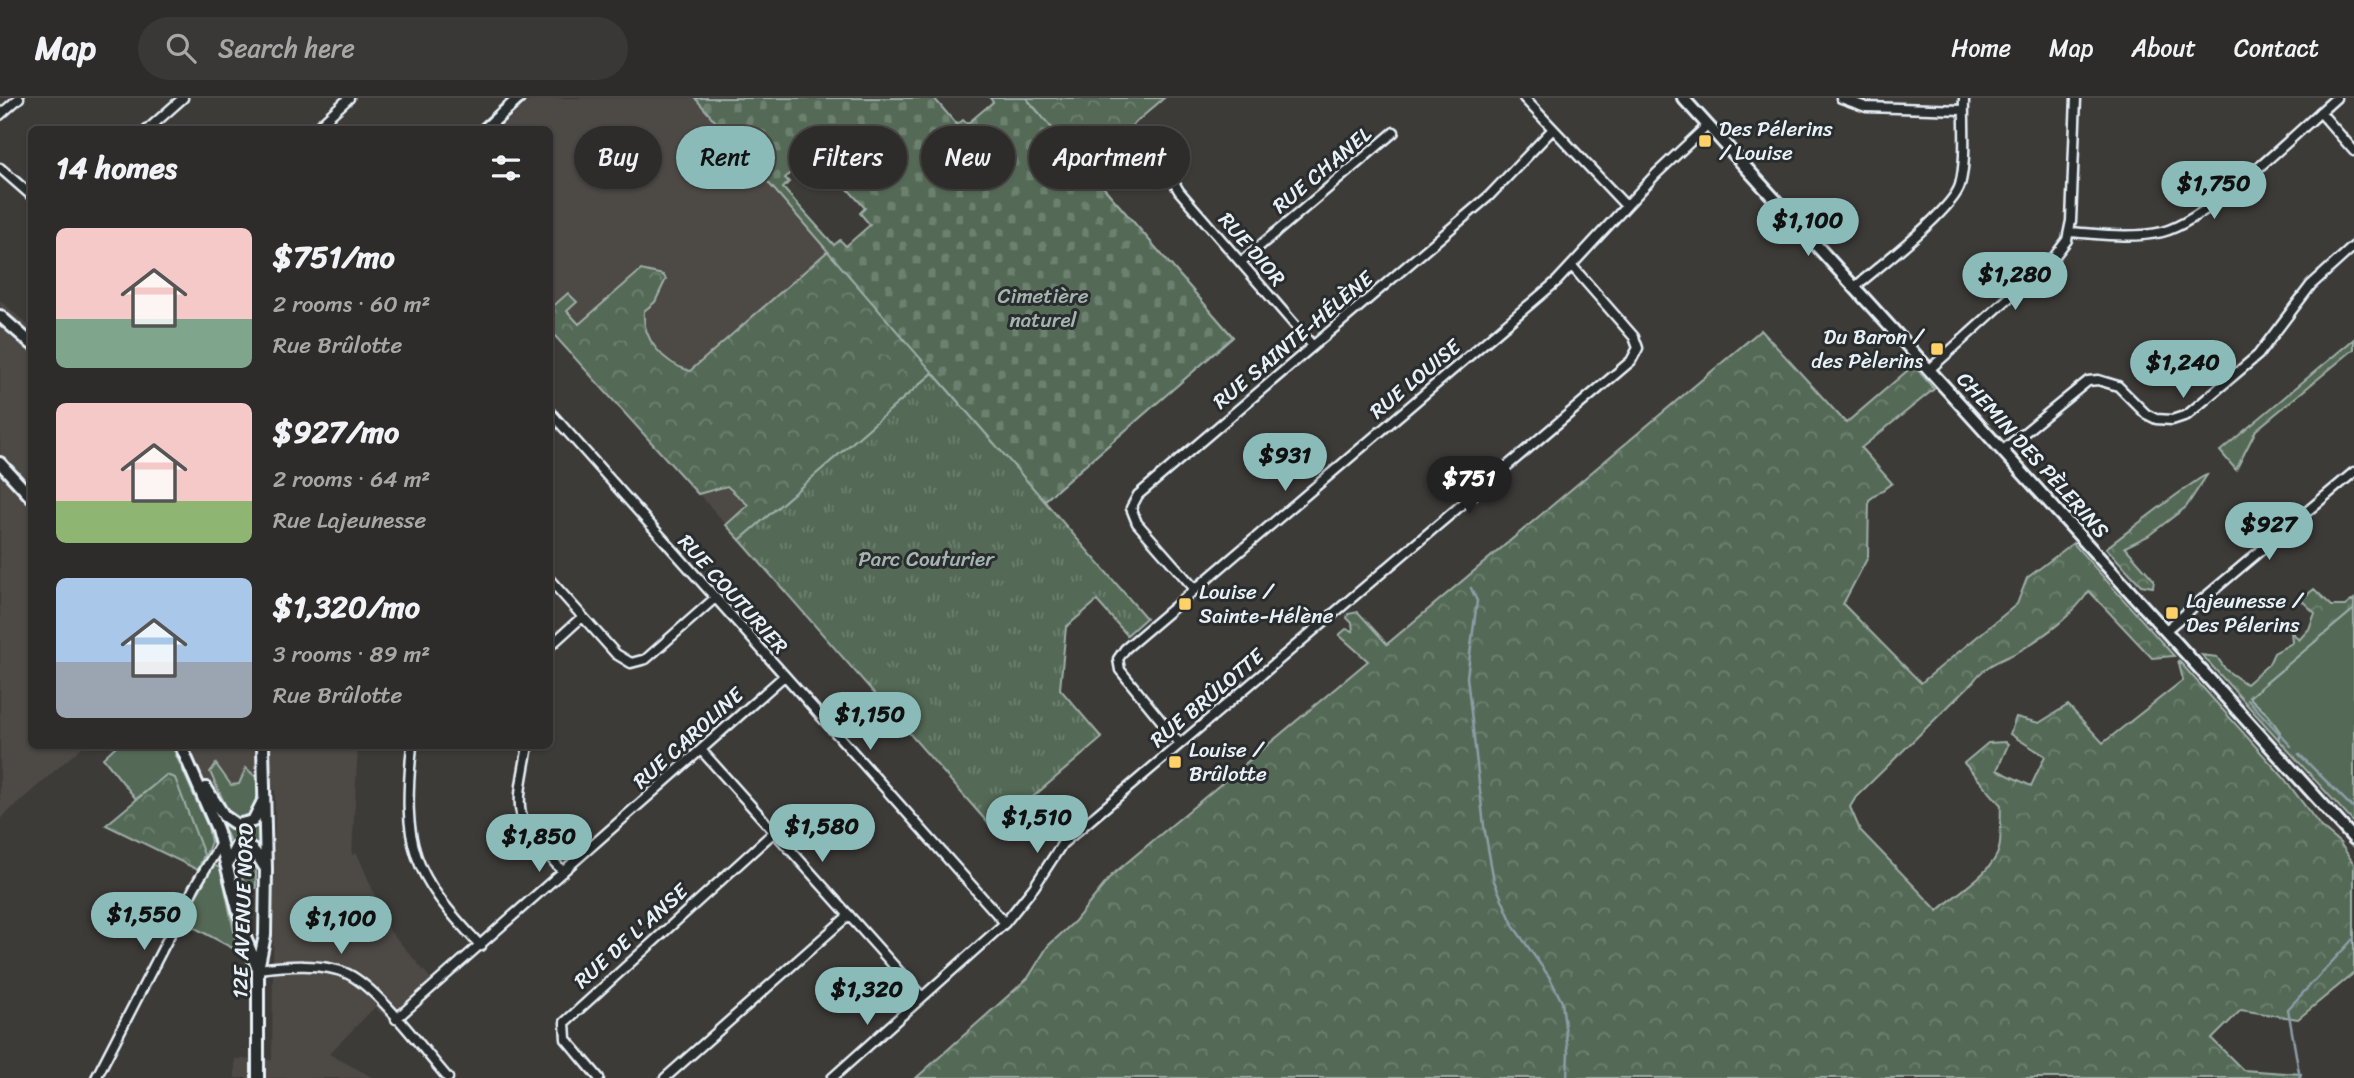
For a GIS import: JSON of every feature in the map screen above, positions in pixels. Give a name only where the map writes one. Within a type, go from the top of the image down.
[{"type":"street","points":[[0,115],[19,98]]},
{"type":"street","points":[[152,126],[183,98]]},
{"type":"street","points":[[318,126],[349,98]]},
{"type":"street","points":[[488,126],[519,98]]},
{"type":"street","points":[[1524,98],[1626,206]]},
{"type":"street","name":"CHEMIN DES PÈLERINS","points":[[1683,98],[2354,839]]},
{"type":"street","points":[[1841,98],[1866,107],[1964,110]]},
{"type":"street","points":[[1855,287],[1953,199],[1961,182],[1964,98]]},
{"type":"street","points":[[1930,369],[2054,257],[2070,232],[2076,98]]},
{"type":"street","points":[[2070,232],[2142,235],[2178,227],[2211,206],[2336,98]]},
{"type":"street","points":[[2320,112],[2354,151]]},
{"type":"street","name":"RUE LOUISE","points":[[1180,744],[1120,670],[1118,659],[1129,644],[1572,266],[1626,206],[1708,125]]},
{"type":"street","name":"RUE SAINTE-HÉLÈNE","points":[[1194,588],[1137,523],[1132,515],[1134,500],[1496,190],[1553,129]]},
{"type":"street","name":"RUE CHANEL","points":[[1241,262],[1394,132]]},
{"type":"street","points":[[0,168],[28,192]]},
{"type":"street","name":"RUE DIOR","points":[[1178,189],[1313,346]]},
{"type":"street","points":[[2003,450],[2088,381],[2098,380],[2118,386],[2146,414],[2156,419],[2172,420],[2188,415],[2258,355],[2311,285],[2354,246]]},
{"type":"street","name":"RUE BRÛLOTTE","points":[[832,1078],[1005,923],[1062,844],[1631,360],[1637,348],[1634,337],[1572,266]]},
{"type":"street","points":[[0,316],[28,340]]},
{"type":"street","name":"RUE COUTURIER","points":[[553,415],[713,599],[1005,923]]},
{"type":"street","points":[[0,463],[28,494]]},
{"type":"street","points":[[2165,630],[2354,472]]},
{"type":"street","points":[[553,583],[616,654],[625,661],[638,663],[713,599]]},
{"type":"street","points":[[553,643],[582,617]]},
{"type":"street","name":"RUE CAROLINE","points":[[396,1019],[783,677]]},
{"type":"street","points":[[183,749],[224,816],[237,825],[249,824],[257,817],[266,791]]},
{"type":"street","name":"12E AVENUE NORD","points":[[258,1078],[258,969],[265,934],[266,791],[263,749]]},
{"type":"street","points":[[412,749],[407,813],[419,867],[438,900],[481,946]]},
{"type":"street","points":[[528,749],[519,813],[526,829],[563,872]]},
{"type":"street","points":[[701,750],[922,997]]},
{"type":"street","points":[[194,771],[221,843],[246,940],[258,969],[282,966],[344,972],[362,984],[448,1078]]},
{"type":"street","name":"RUE DE L'ANSE","points":[[600,1078],[566,1039],[565,1022],[774,832]]},
{"type":"street","points":[[96,1078],[195,886],[221,843]]},
{"type":"street","points":[[228,865],[236,847],[247,846],[254,850],[266,869]]},
{"type":"street","points":[[665,1078],[849,915]]},
{"type":"shaded area","points":[[532,98],[695,98],[719,126],[676,126],[676,189],[774,189],[933,373],[740,540],[553,332],[553,126],[501,126]]},
{"type":"shaded area","points":[[0,300],[28,325],[28,749],[80,749],[0,819]]},
{"type":"shaded area","points":[[183,749],[358,749],[352,855],[357,853],[390,931],[432,980],[388,1020],[375,1007],[329,1054],[374,1078],[235,1078],[235,1059],[272,1060],[275,790],[266,791],[260,810],[229,821],[194,771]]},
{"type":"green space","name":"Cimetière naturel","points":[[695,98],[934,98],[957,125],[963,120],[967,124],[993,102],[990,98],[1026,98],[1050,126],[1029,126],[1029,189],[1105,189],[1233,337],[1044,501],[774,189],[775,126],[719,126]]},
{"type":"green space","points":[[1026,98],[1164,98],[1131,126],[1029,126],[1029,189],[1105,189],[1233,337],[1044,501],[933,373],[740,540],[726,525],[748,505],[727,486],[698,494],[553,336],[553,306],[568,293],[577,302],[567,311],[579,324],[641,270],[663,275],[666,279],[655,302],[644,311],[644,321],[651,340],[663,356],[690,371],[828,251],[852,279],[956,189],[1015,189],[1015,138],[1041,115]]},
{"type":"green space","points":[[1761,330],[1846,423],[1914,365],[1934,389],[1861,448],[1892,483],[1869,500],[1868,557],[1843,604],[1921,683],[2017,604],[2027,578],[2073,543],[2174,656],[2152,658],[2089,591],[2067,616],[2050,630],[2023,649],[1984,670],[1856,797],[1850,807],[1860,830],[1938,911],[1989,866],[2000,844],[2001,805],[1964,763],[1988,743],[2005,742],[2008,745],[1997,770],[2031,786],[2045,756],[2010,734],[2016,717],[2039,723],[2068,705],[2103,743],[2183,680],[2178,660],[2283,777],[2321,827],[2340,843],[2354,864],[2354,973],[2298,1019],[2241,1010],[2212,1039],[2243,1070],[2301,1074],[2300,1078],[916,1078],[1028,978],[1048,946],[1075,921],[1112,875],[1368,661],[1339,635],[1346,629],[1353,631],[1348,614],[1358,612],[1387,644]]},
{"type":"green space","points":[[2354,339],[2354,349],[2256,430],[2236,470],[2220,451]]},
{"type":"green space","name":"Parc Couturier","points":[[933,373],[1146,618],[1127,635],[1097,601],[1066,627],[1060,689],[1102,738],[994,830],[740,540]]},
{"type":"green space","points":[[2207,475],[2186,507],[2148,536],[2125,547],[2154,580],[2153,587],[2141,585],[2106,548]]},
{"type":"green space","points":[[2314,589],[2332,606],[2345,606],[2354,599],[2354,609],[2249,697],[2269,716],[2280,732],[2278,739],[2202,655],[2217,657],[2226,670],[2246,684],[2269,664],[2274,653],[2292,643],[2291,631],[2299,640],[2309,629],[2315,613],[2299,598],[2300,594],[2308,594]]},
{"type":"green space","points":[[2354,609],[2354,823],[2278,739],[2280,732],[2249,697]]},
{"type":"green space","points":[[113,749],[173,749],[208,827],[211,842],[203,862],[204,855],[166,776],[136,799],[103,758]]},
{"type":"green space","points":[[216,764],[231,785],[239,784],[246,768],[258,779],[258,801],[253,816],[236,820],[229,813],[210,772]]},
{"type":"green space","points":[[166,775],[175,778],[204,855],[198,870],[106,825]]},
{"type":"green space","points":[[219,816],[231,829],[244,831],[260,820],[260,851],[247,842],[231,844]]},
{"type":"green space","points":[[246,850],[256,858],[256,887],[251,893],[247,891],[237,863],[240,853]]},
{"type":"green space","points":[[214,865],[221,869],[238,951],[182,921]]},
{"type":"waterway","points":[[1471,588],[1477,601],[1467,677],[1484,826],[1494,881],[1514,927],[1550,978],[1562,1002],[1568,1051],[1567,1078]]},
{"type":"waterway","points":[[2248,700],[2291,746]]},
{"type":"waterway","points":[[2299,754],[2354,809]]},
{"type":"waterway","points":[[2300,1078],[2288,1009],[2354,938]]},
{"type":"place","name":"Des Pélerins / Louise","points":[[1705,141]]},
{"type":"place","name":"Du Baron / des Pèlerins","points":[[1937,349]]},
{"type":"place","name":"Louise / Sainte-Hélène","points":[[1185,604]]},
{"type":"place","name":"Lajeunesse / Des Pélerins","points":[[2172,613]]},
{"type":"place","name":"Louise / Brûlotte","points":[[1175,762]]}]
